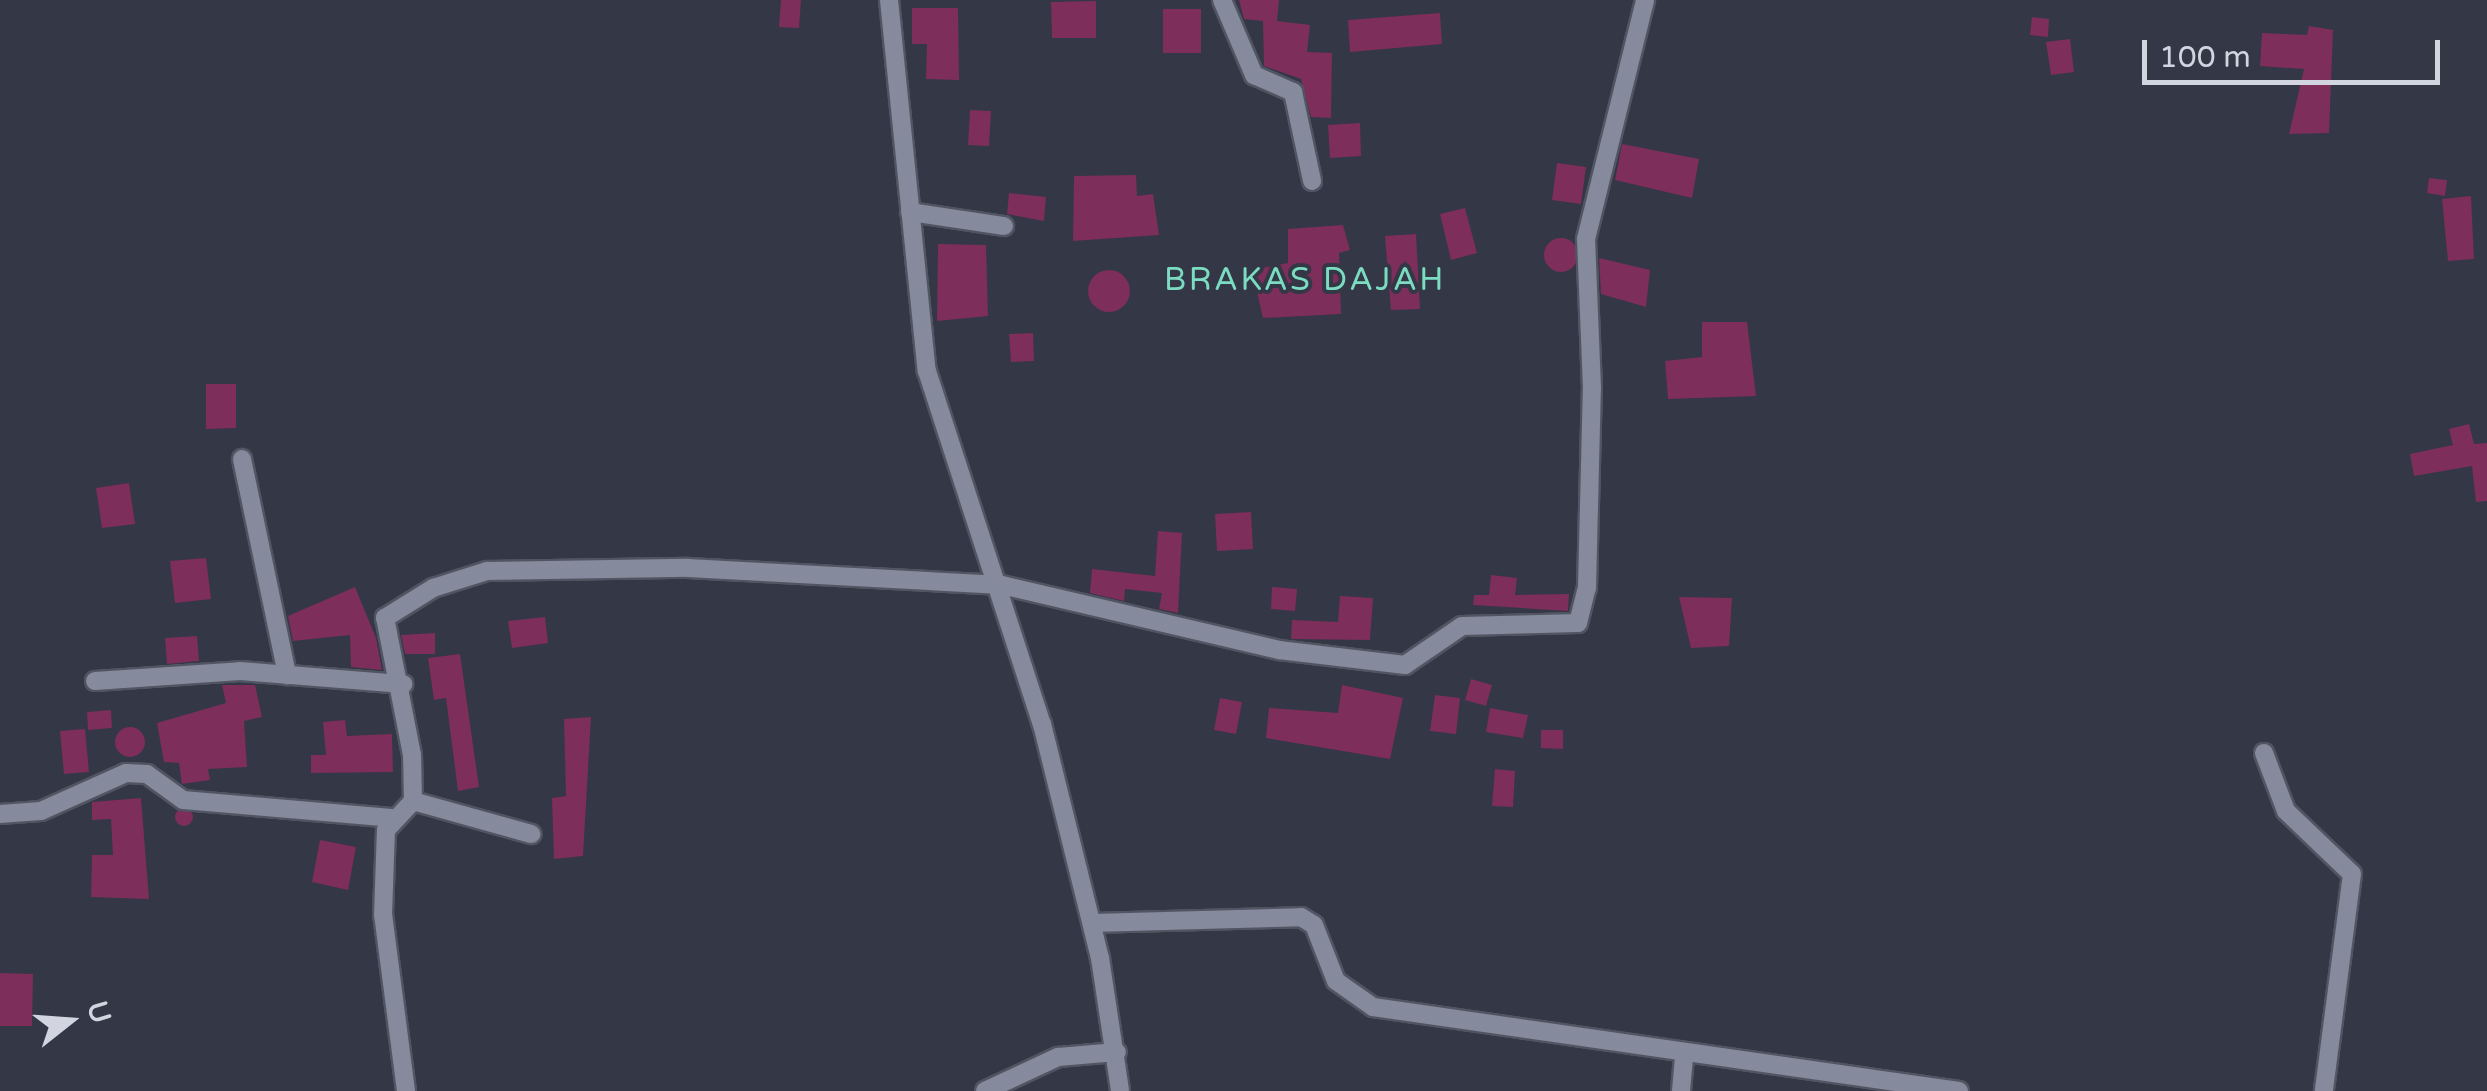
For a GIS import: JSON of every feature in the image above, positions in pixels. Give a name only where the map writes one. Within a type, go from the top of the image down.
[{"type":"street","points":[[890,0],[927,371],[1002,584],[1092,923],[1117,1052],[1120,1091]]},
{"type":"street","points":[[1222,0],[1254,75],[1293,92],[1312,181]]},
{"type":"street","points":[[412,801],[402,684],[387,612],[487,570],[688,568],[1002,584],[1279,650],[1405,665],[1462,626],[1578,623],[1587,588],[1592,388],[1586,239],[1645,0]]},
{"type":"street","points":[[910,212],[1004,226]]},
{"type":"street","points":[[242,460],[287,675]]},
{"type":"street","points":[[95,682],[287,675],[402,684]]},
{"type":"street","points":[[2264,753],[2286,811],[2352,874],[2324,1091]]},
{"type":"street","points":[[0,814],[40,811],[126,773],[148,774],[183,800],[391,818],[412,801]]},
{"type":"street","points":[[412,801],[531,834]]},
{"type":"street","points":[[391,818],[383,914],[406,1091]]},
{"type":"street","points":[[1092,923],[1301,917],[1314,925],[1336,981],[1360,1003],[1684,1057],[1958,1091]]},
{"type":"street","points":[[985,1091],[1058,1057],[1117,1052]]},
{"type":"street","points":[[1682,1091],[1684,1057]]},
{"type":"building","points":[[781,0],[801,0],[799,28],[779,27]]},
{"type":"building","points":[[1239,0],[1279,0],[1277,21],[1310,25],[1307,52],[1332,53],[1331,118],[1311,117],[1301,79],[1264,66],[1263,21],[1244,19]]},
{"type":"building","points":[[1096,1],[1096,38],[1052,38],[1051,2]]},
{"type":"building","points":[[912,8],[958,8],[959,80],[926,79],[927,44],[912,44]]},
{"type":"building","points":[[1163,9],[1201,9],[1201,53],[1163,53]]},
{"type":"building","points":[[1440,13],[1442,44],[1350,52],[1348,20]]},
{"type":"building","points":[[2032,17],[2049,19],[2048,37],[2030,35]]},
{"type":"building","points":[[2309,26],[2333,30],[2329,133],[2289,134],[2304,69],[2260,66],[2262,33],[2307,35]]},
{"type":"building","points":[[2070,39],[2074,72],[2051,75],[2046,42]]},
{"type":"building","points":[[970,110],[991,111],[989,146],[968,145]]},
{"type":"building","points":[[1360,123],[1361,156],[1330,158],[1328,125]]},
{"type":"building","points":[[1622,144],[1699,159],[1692,198],[1615,180]]},
{"type":"building","points":[[1557,163],[1586,167],[1581,204],[1552,200]]},
{"type":"building","points":[[1136,175],[1137,196],[1153,194],[1159,235],[1073,241],[1074,176]]},
{"type":"building","points":[[2429,178],[2447,180],[2445,196],[2427,193]]},
{"type":"building","points":[[1009,193],[1046,197],[1044,221],[1007,214]]},
{"type":"building","points":[[2471,196],[2474,259],[2448,261],[2442,199]]},
{"type":"building","points":[[1465,208],[1477,253],[1451,260],[1440,214]]},
{"type":"building","points":[[1343,225],[1350,250],[1339,253],[1341,314],[1263,318],[1252,270],[1288,263],[1288,229]]},
{"type":"building","points":[[1416,234],[1420,309],[1391,310],[1385,236]]},
{"type":"building","points":[[1561,238],[1573,243],[1578,255],[1573,267],[1561,272],[1549,267],[1544,255],[1549,243]]},
{"type":"building","points":[[938,244],[986,245],[988,316],[937,321]]},
{"type":"building","points":[[1599,258],[1650,270],[1646,307],[1601,294]]},
{"type":"building","points":[[1109,270],[1124,276],[1130,291],[1124,306],[1109,312],[1094,306],[1088,291],[1094,276]]},
{"type":"building","points":[[1702,322],[1747,322],[1756,396],[1668,399],[1665,361],[1702,357]]},
{"type":"building","points":[[1033,333],[1034,361],[1011,362],[1009,334]]},
{"type":"building","points":[[206,384],[236,384],[236,428],[206,429]]},
{"type":"building","points":[[2469,424],[2474,444],[2487,443],[2487,501],[2476,502],[2472,466],[2414,476],[2410,454],[2453,445],[2449,429]]},
{"type":"building","points":[[129,483],[135,524],[102,528],[96,488]]},
{"type":"building","points":[[1251,512],[1253,549],[1217,551],[1215,514]]},
{"type":"building","points":[[1158,531],[1182,533],[1178,613],[1159,609],[1162,593],[1125,589],[1124,601],[1090,593],[1092,569],[1155,576]]},
{"type":"building","points":[[206,558],[211,599],[175,603],[170,561]]},
{"type":"building","points":[[1491,575],[1517,578],[1515,595],[1569,594],[1568,611],[1473,605],[1474,595],[1489,595]]},
{"type":"building","points":[[355,587],[376,638],[382,670],[351,667],[350,635],[293,641],[288,616]]},
{"type":"building","points":[[1272,587],[1297,589],[1295,611],[1271,609]]},
{"type":"building","points":[[1340,596],[1373,598],[1370,640],[1291,639],[1292,620],[1338,622]]},
{"type":"building","points":[[1679,597],[1732,598],[1729,646],[1691,648]]},
{"type":"building","points":[[545,617],[548,643],[512,648],[508,621]]},
{"type":"building","points":[[435,633],[435,654],[405,654],[401,635]]},
{"type":"building","points":[[197,636],[199,661],[167,664],[165,638]]},
{"type":"building","points":[[460,654],[479,787],[458,791],[446,698],[434,700],[428,658]]},
{"type":"building","points":[[1471,679],[1492,685],[1486,706],[1465,700]]},
{"type":"building","points":[[222,685],[255,685],[262,717],[244,721],[247,767],[208,769],[210,780],[182,784],[179,763],[164,762],[157,723],[226,703]]},
{"type":"building","points":[[1342,685],[1403,698],[1390,759],[1266,738],[1269,708],[1338,713]]},
{"type":"building","points":[[1435,695],[1460,698],[1456,734],[1430,731]]},
{"type":"building","points":[[1220,698],[1242,702],[1236,734],[1214,730]]},
{"type":"building","points":[[1490,708],[1528,715],[1523,738],[1486,732]]},
{"type":"building","points":[[111,710],[112,728],[88,730],[87,712]]},
{"type":"building","points":[[591,717],[583,856],[554,859],[552,798],[566,796],[564,719]]},
{"type":"building","points":[[345,720],[347,736],[392,734],[393,772],[311,773],[311,755],[326,755],[323,722]]},
{"type":"building","points":[[130,727],[141,731],[145,742],[141,753],[130,757],[119,753],[115,742],[119,731]]},
{"type":"building","points":[[85,729],[89,772],[64,774],[60,731]]},
{"type":"building","points":[[1541,730],[1563,730],[1563,749],[1541,748]]},
{"type":"building","points":[[1495,769],[1515,771],[1513,807],[1492,806]]},
{"type":"building","points":[[141,798],[149,899],[91,897],[92,855],[113,855],[111,819],[92,820],[92,802]]},
{"type":"building","points":[[184,808],[193,817],[184,826],[175,817]]},
{"type":"building","points":[[320,840],[356,847],[348,890],[312,882]]},
{"type":"building","points":[[0,973],[33,974],[32,1026],[0,1026]]},
{"type":"district","name":"BRAKAS DAJAH","points":[[1305,280]]}]
